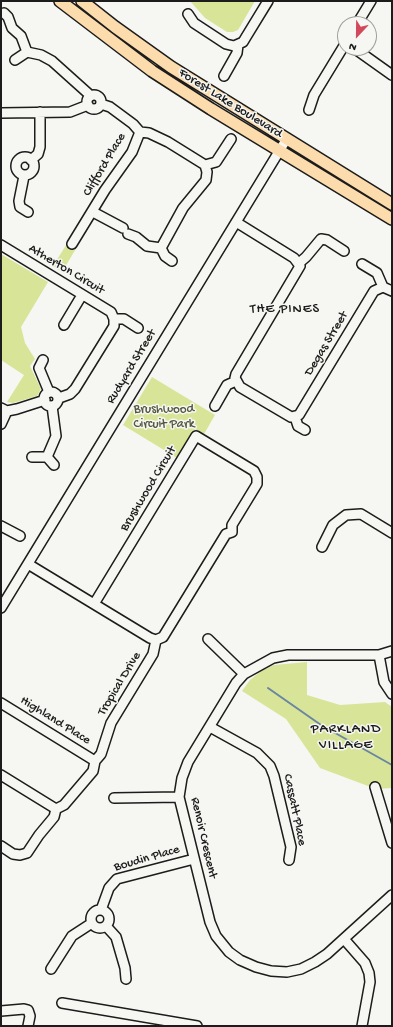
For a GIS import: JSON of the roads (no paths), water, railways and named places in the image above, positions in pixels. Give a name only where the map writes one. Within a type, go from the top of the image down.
[{"type":"main road","name":"Forest Lake Boulevard","points":[[60,1],[152,72],[392,219]]},
{"type":"main road","name":"Forest Lake Boulevard","points":[[82,1],[165,63],[286,140],[392,204]]},
{"type":"street","points":[[224,76],[237,53],[238,45],[246,37],[268,1]]},
{"type":"street","points":[[362,16],[371,1]]},
{"type":"street","points":[[4,13],[8,17],[12,28],[21,36],[28,52],[52,61],[91,96],[98,96],[100,104]]},
{"type":"street","points":[[188,14],[194,23],[226,44],[234,46],[238,45]]},
{"type":"street","points":[[16,60],[28,52]]},
{"type":"street","points":[[309,110],[314,94],[338,56]]},
{"type":"street","points":[[365,56],[392,75]]},
{"type":"street","points":[[88,106],[87,101],[91,96]]},
{"type":"street","points":[[1,113],[70,112],[88,106],[95,109],[100,104]]},
{"type":"street","points":[[100,104],[110,107],[133,124],[140,132],[149,133],[168,142],[204,165],[207,172],[206,180],[183,208],[161,248],[165,256],[172,261]]},
{"type":"street","points":[[31,160],[38,154],[40,147],[40,112]]},
{"type":"street","name":"Clifford Place","points":[[66,234],[73,242],[93,212],[105,190],[132,152],[140,132]]},
{"type":"street","points":[[204,165],[216,162],[231,139]]},
{"type":"street","name":"Rudyard Street","points":[[1,608],[286,140]]},
{"type":"street","points":[[24,176],[18,170],[17,162],[20,158],[24,157],[31,160]]},
{"type":"street","points":[[24,176],[31,173],[33,168],[31,160]]},
{"type":"street","points":[[24,176],[19,201],[20,207],[28,212]]},
{"type":"street","name":"Clifford Place","points":[[93,212],[136,237],[148,246],[161,248]]},
{"type":"street","points":[[236,222],[294,258],[299,263],[299,270],[236,374],[236,381],[240,387],[286,415],[294,417],[298,426],[305,430]]},
{"type":"street","points":[[299,263],[321,239],[327,240],[344,251]]},
{"type":"street","name":"Atherton Circuit","points":[[1,245],[111,312],[114,319],[124,319],[138,328]]},
{"type":"street","points":[[362,264],[377,273],[383,287],[392,291]]},
{"type":"street","name":"Degas Street","points":[[294,417],[302,410],[374,291],[383,287]]},
{"type":"street","points":[[64,325],[82,294]]},
{"type":"street","points":[[1,424],[4,409],[48,399],[57,403],[58,398],[70,394],[75,389],[114,326],[114,319]]},
{"type":"street","points":[[43,360],[39,368],[48,399],[56,436],[47,457]]},
{"type":"street","points":[[215,406],[228,385],[236,381]]},
{"type":"street","name":"Brushwood Circuit","points":[[94,604],[196,436],[254,471],[257,477],[256,484],[232,525],[232,532],[226,534],[163,637],[156,640]]},
{"type":"street","points":[[32,457],[47,457],[54,465]]},
{"type":"street","points":[[322,547],[333,525],[346,515],[360,514],[392,533]]},
{"type":"street","points":[[1,526],[20,536]]},
{"type":"street","points":[[28,564],[150,638],[156,640]]},
{"type":"street","points":[[208,639],[244,674]]},
{"type":"street","name":"Tropical Drive","points":[[1,846],[13,854],[20,855],[27,853],[39,835],[54,817],[56,809],[64,805],[93,771],[95,761],[101,754],[111,723],[153,654],[156,640]]},
{"type":"street","name":"Renoir Crescent","points":[[392,651],[379,655],[288,655],[273,658],[244,674],[236,683],[188,762],[182,778],[178,797],[210,922],[216,936],[229,952],[240,960],[262,969],[287,972],[301,968],[315,962],[327,954],[392,895]]},
{"type":"street","points":[[379,655],[384,682],[392,694]]},
{"type":"street","name":"Highland Place","points":[[1,703],[95,761]]},
{"type":"street","name":"Cassatt Place","points":[[210,726],[257,753],[270,766],[274,776],[291,847],[289,860]]},
{"type":"street","points":[[1,775],[56,809]]},
{"type":"street","points":[[375,787],[392,843]]},
{"type":"street","points":[[114,798],[178,797]]},
{"type":"street","name":"Boudin Place","points":[[51,969],[72,936],[92,923],[92,915],[95,911],[101,910],[108,888],[117,879],[194,859]]},
{"type":"street","points":[[92,923],[97,928],[106,926],[109,921],[108,915],[101,910]]},
{"type":"street","points":[[106,926],[116,937],[125,968],[126,979]]},
{"type":"street","points":[[344,939],[365,963],[369,973],[370,982],[362,1026]]},
{"type":"street","points":[[62,1002],[197,1026]]},
{"type":"street","points":[[1,1011],[28,1010],[30,1016],[28,1026]]},
{"type":"waterway","points":[[268,688],[321,725],[392,765]]},
{"type":"district","name":"THE PINES","points":[[285,310]]},
{"type":"district","name":"PARKLAND VILLAGE","points":[[346,738]]},
{"type":"park label","name":"Brushwood Circuit Park","points":[[164,418]]}]
